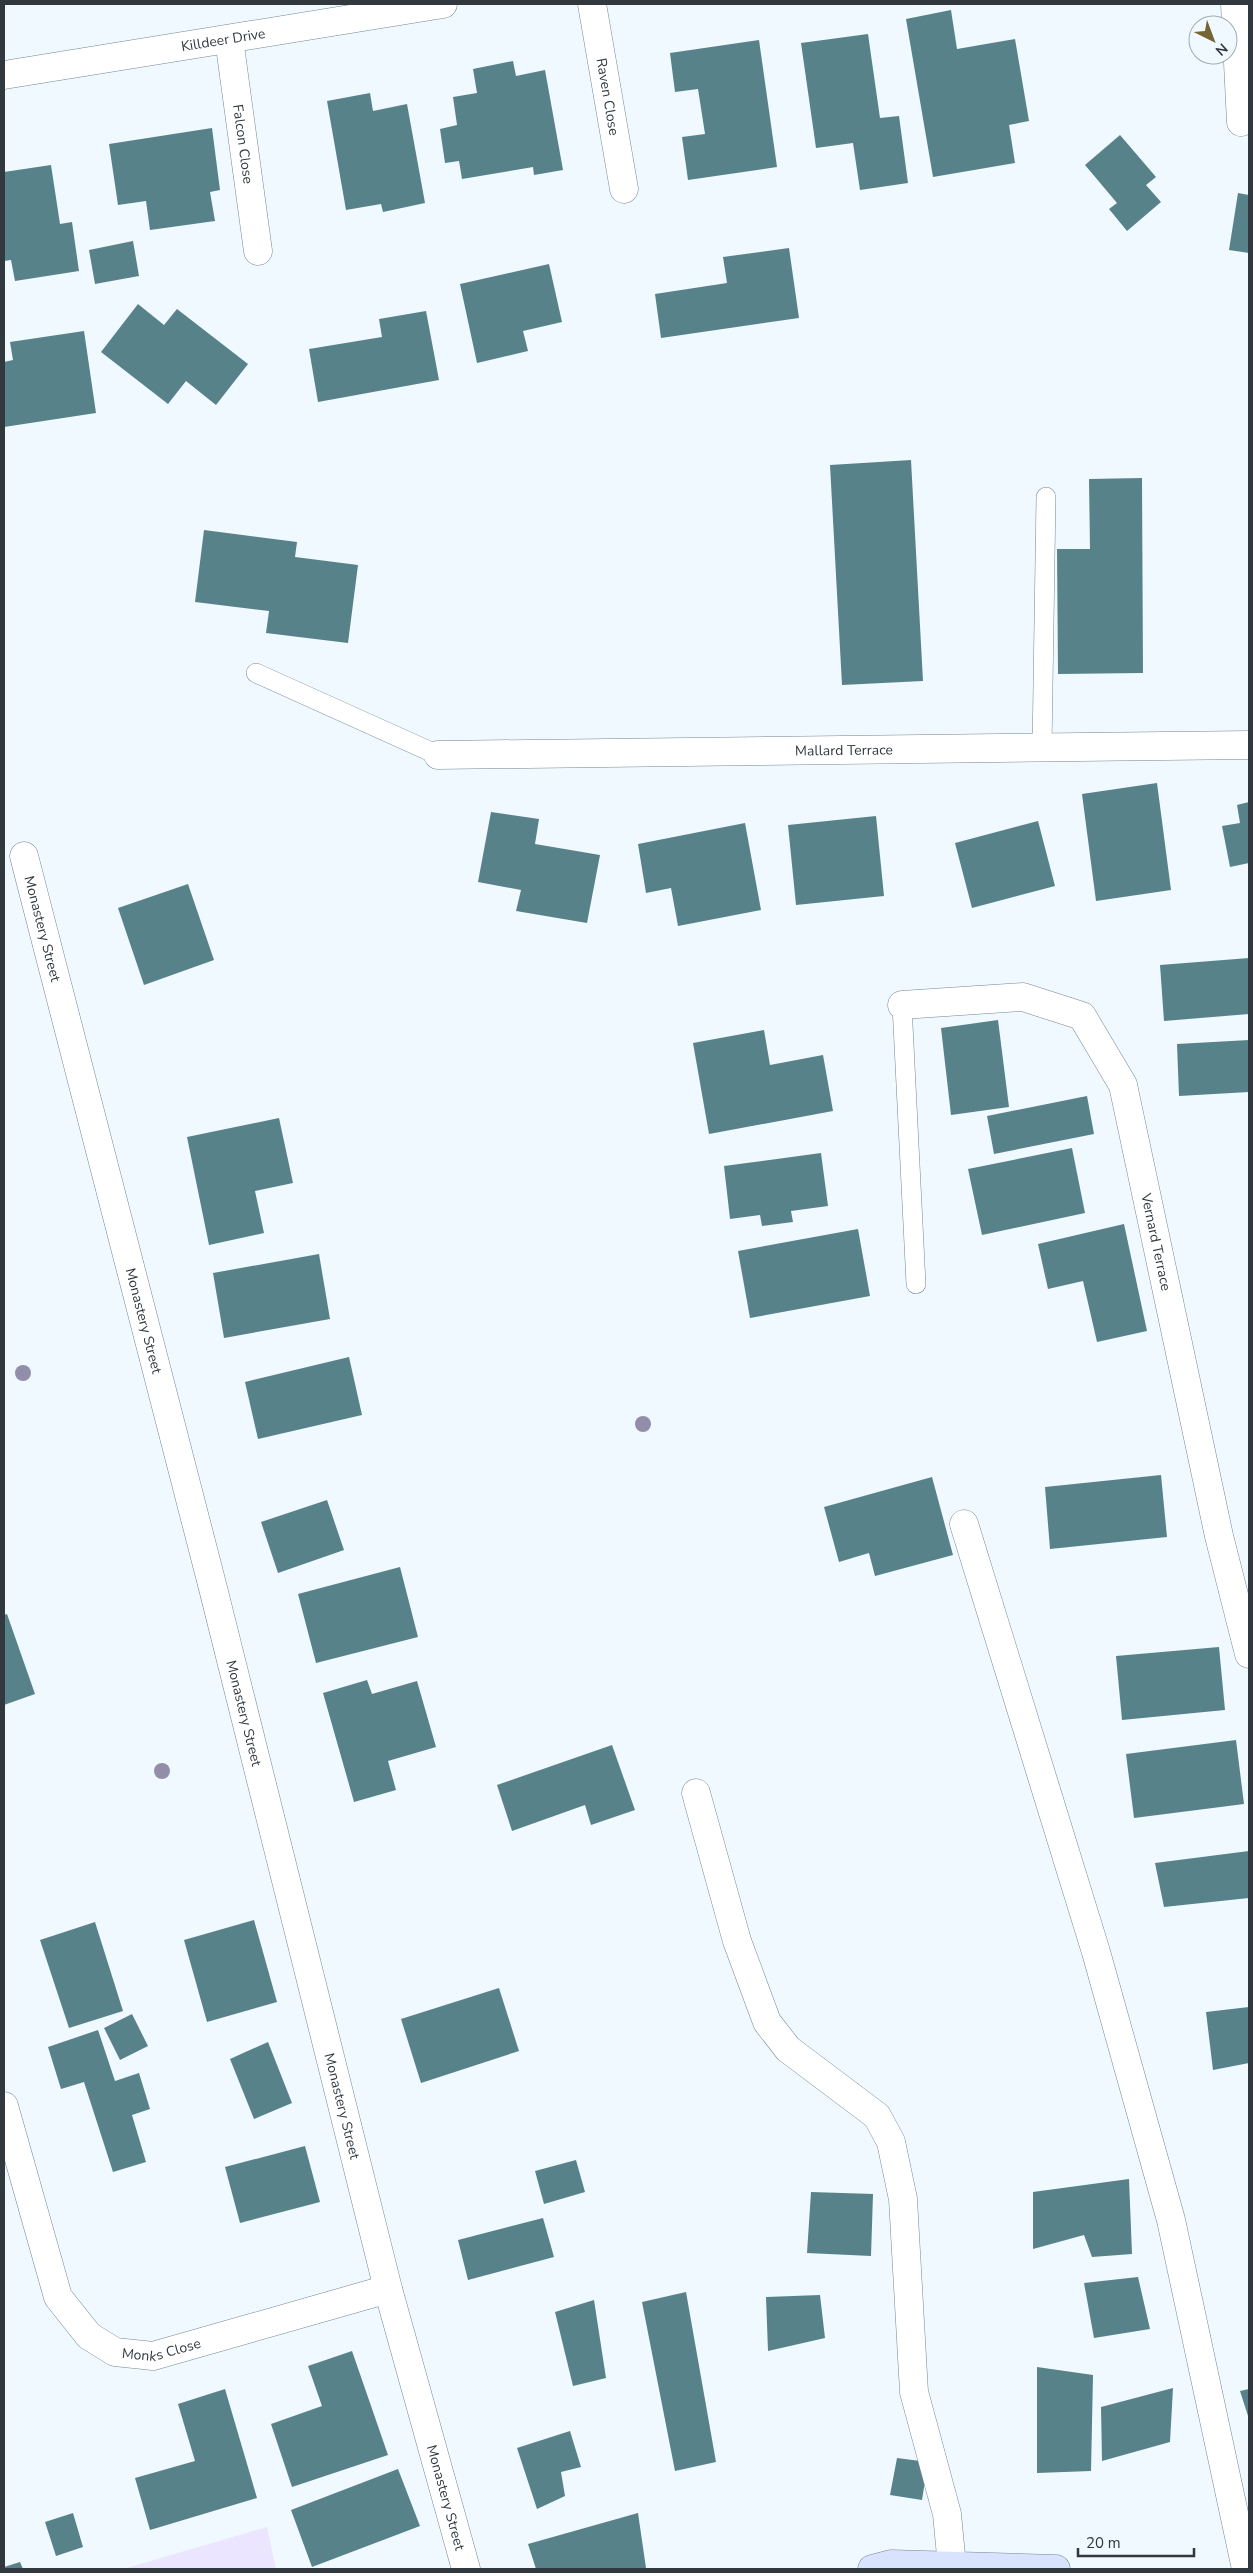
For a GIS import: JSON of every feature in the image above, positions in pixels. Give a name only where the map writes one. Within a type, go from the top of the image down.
[{"type":"main road","points":[[872,2569],[891,2564],[1056,2569]]},
{"type":"street","name":"Killdeer Drive","points":[[4,75],[443,4]]},
{"type":"street","name":"Raven Close","points":[[592,4],[624,188]]},
{"type":"street","points":[[1235,4],[1241,122]]},
{"type":"street","name":"Falcon Close","points":[[229,38],[258,251]]},
{"type":"street","name":"Mallard Terrace","points":[[438,755],[1249,745]]},
{"type":"street","name":"Monastery Street","points":[[24,856],[215,1598],[388,2289],[466,2569]]},
{"type":"street","name":"Vernard Terrace","points":[[902,1005],[1023,997],[1082,1016],[1123,1085],[1219,1536],[1249,1654]]},
{"type":"street","points":[[964,1524],[1096,1952],[1171,2220],[1246,2569]]},
{"type":"street","points":[[696,1793],[737,1941],[767,2022],[788,2049],[877,2116],[892,2142],[903,2199],[914,2392],[947,2514],[952,2566]]},
{"type":"street","name":"Monks Close","points":[[4,2106],[58,2297],[89,2336],[115,2352],[153,2356],[388,2289]]},
{"type":"lane","points":[[1042,748],[1046,497]]},
{"type":"lane","points":[[256,673],[438,755]]},
{"type":"lane","points":[[902,1005],[916,1284]]},
{"type":"shaded area","points":[[267,2527],[276,2569],[123,2569]]},
{"type":"building","points":[[951,10],[957,49],[1015,39],[1029,121],[1009,125],[1015,163],[933,177],[906,19]]},
{"type":"building","points":[[868,34],[880,118],[899,116],[908,183],[860,190],[853,143],[816,148],[801,43]]},
{"type":"building","points":[[759,40],[777,167],[688,180],[682,137],[705,134],[698,89],[675,92],[670,53]]},
{"type":"building","points":[[513,61],[516,76],[545,70],[563,170],[534,175],[533,167],[462,179],[459,161],[445,163],[440,129],[457,125],[453,97],[477,93],[473,69]]},
{"type":"building","points":[[370,93],[373,111],[407,104],[425,203],[383,212],[381,204],[346,210],[327,101]]},
{"type":"building","points":[[212,128],[220,190],[210,192],[215,221],[150,230],[146,201],[118,205],[109,144]]},
{"type":"building","points":[[1120,135],[1156,177],[1146,185],[1161,202],[1127,231],[1109,209],[1117,203],[1085,165]]},
{"type":"building","points":[[51,165],[60,224],[72,222],[79,271],[15,281],[11,260],[4,261],[4,172]]},
{"type":"building","points":[[1238,193],[1249,195],[1249,253],[1229,250]]},
{"type":"building","points":[[133,241],[139,276],[95,284],[89,250]]},
{"type":"building","points":[[789,248],[799,318],[661,338],[655,294],[727,283],[723,257]]},
{"type":"building","points":[[549,264],[562,322],[523,331],[528,351],[477,363],[460,284]]},
{"type":"building","points":[[138,304],[164,325],[177,309],[248,364],[216,405],[186,381],[168,404],[101,352]]},
{"type":"building","points":[[426,311],[439,380],[318,402],[309,349],[382,337],[379,319]]},
{"type":"building","points":[[84,331],[96,413],[4,427],[4,362],[13,360],[10,342]]},
{"type":"building","points":[[911,460],[923,681],[842,685],[830,465]]},
{"type":"building","points":[[1142,478],[1143,673],[1058,674],[1057,549],[1090,549],[1089,479]]},
{"type":"building","points":[[204,530],[297,542],[295,557],[358,565],[348,643],[266,633],[269,611],[195,602]]},
{"type":"building","points":[[1157,783],[1171,890],[1096,901],[1082,794]]},
{"type":"building","points":[[1249,802],[1249,863],[1230,867],[1222,826],[1240,823],[1237,805]]},
{"type":"building","points":[[491,812],[539,819],[535,844],[600,855],[587,923],[516,911],[521,890],[478,882]]},
{"type":"building","points":[[876,816],[884,896],[796,905],[788,825]]},
{"type":"building","points":[[1038,821],[1055,886],[972,908],[955,843]]},
{"type":"building","points":[[745,823],[761,910],[678,926],[671,888],[646,893],[638,844]]},
{"type":"building","points":[[188,884],[214,960],[144,985],[118,908]]},
{"type":"building","points":[[1249,958],[1249,1014],[1164,1021],[1160,965]]},
{"type":"building","points":[[998,1020],[1009,1107],[951,1115],[941,1028]]},
{"type":"building","points":[[764,1030],[770,1065],[823,1055],[833,1111],[709,1134],[693,1043]]},
{"type":"building","points":[[1249,1040],[1249,1092],[1179,1096],[1177,1044]]},
{"type":"building","points":[[1087,1096],[1094,1134],[994,1154],[987,1116]]},
{"type":"building","points":[[279,1118],[293,1183],[255,1191],[264,1233],[209,1245],[187,1137]]},
{"type":"building","points":[[1072,1148],[1085,1213],[982,1235],[968,1169]]},
{"type":"building","points":[[821,1153],[828,1206],[791,1211],[793,1222],[762,1226],[760,1215],[730,1219],[724,1166]]},
{"type":"building","points":[[1124,1224],[1147,1331],[1097,1342],[1083,1281],[1048,1289],[1038,1244]]},
{"type":"building","points":[[858,1229],[870,1296],[750,1318],[738,1251]]},
{"type":"building","points":[[319,1254],[330,1319],[224,1338],[213,1273]]},
{"type":"building","points":[[349,1357],[362,1415],[258,1439],[245,1382]]},
{"type":"building","points":[[1161,1475],[1167,1537],[1050,1549],[1045,1487]]},
{"type":"building","points":[[932,1477],[953,1555],[875,1576],[869,1553],[839,1562],[824,1507]]},
{"type":"building","points":[[327,1500],[344,1550],[278,1573],[261,1522]]},
{"type":"building","points":[[400,1567],[418,1637],[316,1663],[298,1594]]},
{"type":"building","points":[[7,1614],[35,1694],[4,1705],[4,1615]]},
{"type":"building","points":[[1219,1647],[1225,1710],[1122,1720],[1116,1656]]},
{"type":"building","points":[[367,1680],[372,1694],[417,1681],[436,1747],[388,1761],[396,1790],[354,1802],[323,1693]]},
{"type":"building","points":[[1236,1740],[1244,1804],[1134,1818],[1126,1754]]},
{"type":"building","points":[[612,1745],[635,1810],[591,1825],[585,1805],[512,1831],[497,1785]]},
{"type":"building","points":[[1249,1851],[1249,1898],[1164,1907],[1155,1863]]},
{"type":"building","points":[[254,1920],[277,2002],[207,2022],[184,1940]]},
{"type":"building","points":[[95,1922],[123,2011],[69,2028],[40,1940]]},
{"type":"building","points":[[499,1988],[519,2051],[421,2083],[401,2019]]},
{"type":"building","points":[[1249,2007],[1249,2063],[1213,2070],[1206,2012]]},
{"type":"building","points":[[132,2014],[148,2046],[120,2060],[104,2028]]},
{"type":"building","points":[[98,2030],[115,2081],[139,2073],[150,2109],[132,2115],[146,2162],[113,2172],[84,2082],[61,2089],[48,2047]]},
{"type":"building","points":[[268,2042],[292,2103],[254,2119],[230,2059]]},
{"type":"building","points":[[305,2146],[320,2202],[240,2223],[225,2167]]},
{"type":"building","points":[[576,2160],[585,2192],[544,2204],[535,2171]]},
{"type":"building","points":[[1129,2179],[1132,2254],[1092,2257],[1084,2235],[1033,2249],[1033,2192]]},
{"type":"building","points":[[811,2192],[873,2194],[871,2256],[807,2253]]},
{"type":"building","points":[[543,2218],[554,2257],[468,2280],[458,2240]]},
{"type":"building","points":[[1138,2277],[1150,2329],[1094,2338],[1084,2283]]},
{"type":"building","points":[[686,2292],[716,2462],[675,2471],[642,2302]]},
{"type":"building","points":[[820,2295],[825,2338],[768,2351],[766,2297]]},
{"type":"building","points":[[594,2300],[606,2378],[573,2386],[555,2312]]},
{"type":"building","points":[[352,2351],[388,2455],[292,2487],[271,2424],[322,2406],[308,2366]]},
{"type":"building","points":[[1037,2367],[1093,2375],[1091,2471],[1037,2473]]},
{"type":"building","points":[[1173,2388],[1170,2442],[1102,2461],[1101,2407]]},
{"type":"building","points":[[225,2389],[257,2498],[150,2530],[135,2478],[195,2461],[178,2404]]},
{"type":"building","points":[[1249,2389],[1249,2419],[1240,2391]]},
{"type":"building","points":[[570,2431],[581,2467],[561,2472],[565,2496],[537,2509],[517,2448]]},
{"type":"building","points":[[897,2458],[928,2462],[922,2500],[890,2495]]},
{"type":"building","points":[[398,2469],[420,2526],[312,2567],[291,2510]]},
{"type":"building","points":[[73,2513],[83,2547],[56,2556],[45,2522]]},
{"type":"building","points":[[638,2513],[646,2568],[536,2569],[528,2544]]},
{"type":"building","points":[[20,2562],[23,2569],[4,2569],[4,2567]]}]
